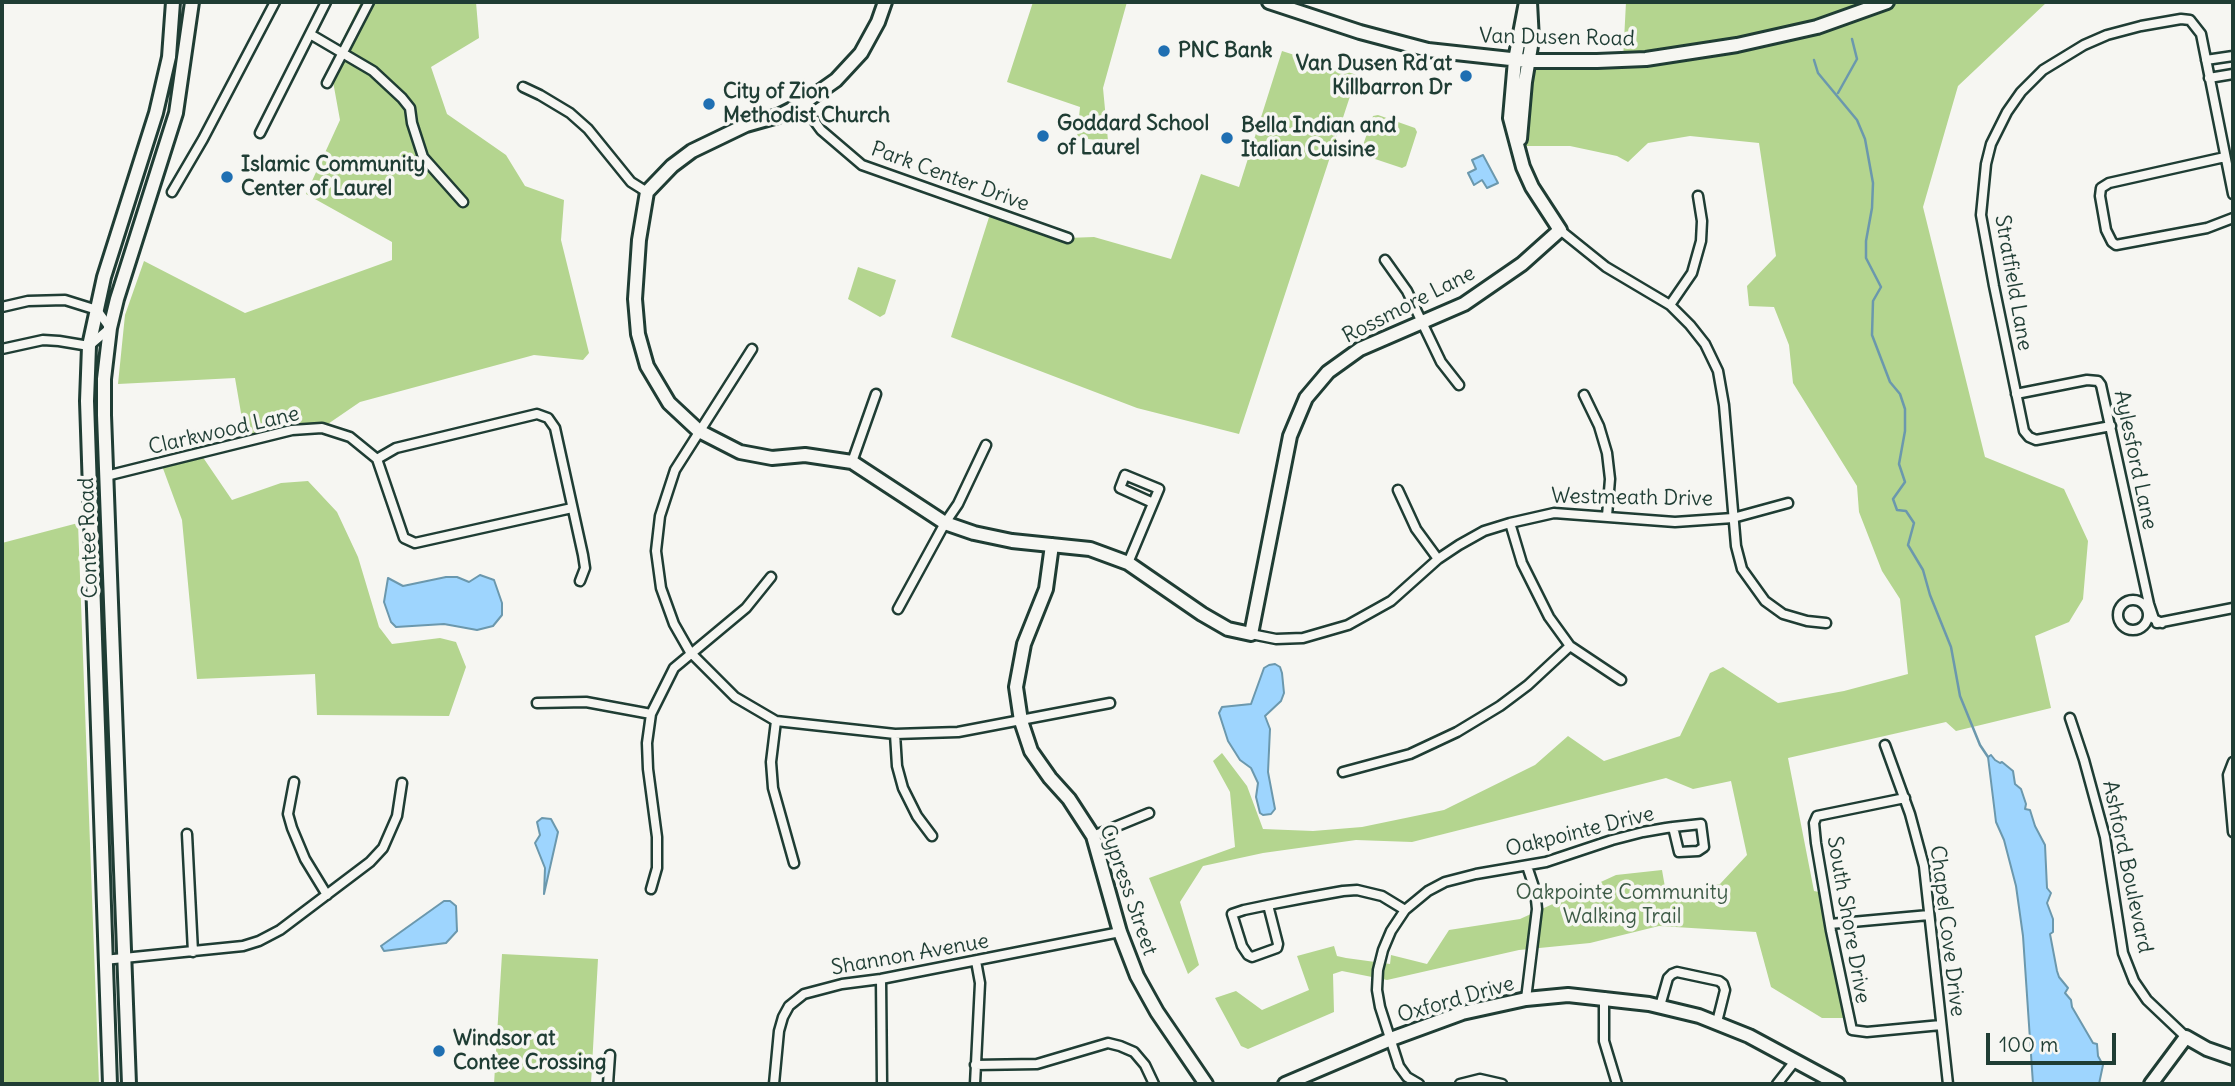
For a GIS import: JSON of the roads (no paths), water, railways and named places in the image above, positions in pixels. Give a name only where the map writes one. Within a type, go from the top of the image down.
[{"type":"street","points":[[173,4],[194,2]]},
{"type":"street","name":"Contee Road","points":[[129,1084],[104,379],[110,328],[117,299],[176,113],[194,2]]},
{"type":"street","points":[[172,192],[275,2]]},
{"type":"street","points":[[260,133],[326,2]]},
{"type":"street","points":[[327,83],[369,2]]},
{"type":"street","points":[[523,88],[570,113],[588,129],[631,182],[647,192],[672,166],[692,151],[733,131],[775,117],[802,104],[836,80],[852,64],[878,22],[885,2]]},
{"type":"street","name":"Van Dusen Road","points":[[1269,2],[1360,32],[1428,50],[1529,61],[1646,59],[1711,49],[1817,27],[1887,2]]},
{"type":"street","points":[[1528,2],[1515,60],[1510,118],[1523,167],[1532,187],[1560,230],[1606,267],[1670,305],[1704,344],[1718,371],[1724,405],[1736,546],[1742,569],[1765,601],[1783,614],[1826,623]]},
{"type":"street","points":[[1519,146],[1533,22],[1528,2]]},
{"type":"street","name":"Contee Road","points":[[110,1084],[88,401],[89,346],[108,265],[156,113],[169,57],[173,4]]},
{"type":"street","name":"Stratfield Lane","points":[[2111,426],[2034,439],[2024,431],[1981,215],[1986,164],[1991,144],[2007,112],[2021,92],[2055,61],[2084,45],[2130,29],[2172,20],[2190,20],[2201,34],[2233,194]]},
{"type":"street","points":[[310,34],[373,71],[402,97],[410,108],[423,157],[463,202]]},
{"type":"street","points":[[2206,60],[2233,56]]},
{"type":"street","points":[[2209,78],[2233,74]]},
{"type":"street","name":"Park Center Drive","points":[[802,104],[821,130],[862,165],[1068,238]]},
{"type":"street","points":[[2225,157],[2109,183],[2101,188],[2100,196],[2106,230],[2116,245],[2207,228],[2233,218]]},
{"type":"street","name":"Westmeath Drive","points":[[647,192],[639,240],[635,299],[638,334],[647,366],[668,404],[699,432],[740,452],[772,458],[805,455],[852,462],[945,523],[974,533],[1090,549],[1128,563],[1228,629],[1276,639],[1303,638],[1348,625],[1391,601],[1438,559],[1484,531],[1554,513],[1607,516],[1632,521],[1675,522],[1733,518],[1788,503]]},
{"type":"street","points":[[1670,305],[1692,273],[1701,241],[1702,221],[1698,196]]},
{"type":"street","name":"Rossmore Lane","points":[[1251,634],[1290,436],[1306,398],[1328,372],[1360,349],[1464,304],[1522,264],[1560,230]]},
{"type":"street","points":[[1385,260],[1406,291],[1441,362],[1459,385]]},
{"type":"street","points":[[2,307],[48,299],[78,303],[97,310],[110,328],[89,346],[43,340],[2,349]]},
{"type":"street","points":[[752,349],[676,470],[660,516],[656,551],[661,588],[674,624],[690,652],[735,697],[776,721],[895,734],[958,732],[1110,704]]},
{"type":"street","name":"Aylesford Lane","points":[[2016,394],[2087,380],[2096,380],[2102,387],[2148,604],[2154,619],[2162,623]]},
{"type":"street","points":[[852,462],[876,394]]},
{"type":"street","points":[[1584,395],[1600,426],[1607,453],[1610,479],[1607,516]]},
{"type":"street","points":[[572,508],[415,543],[404,538],[400,531],[377,459],[396,449],[537,414],[548,418],[555,428],[585,568],[580,581]]},
{"type":"street","name":"Clarkwood Lane","points":[[106,476],[292,430],[322,428],[350,437],[377,459]]},
{"type":"street","points":[[898,609],[958,504],[986,445]]},
{"type":"street","points":[[1128,563],[1159,489],[1125,475],[1120,488],[1153,503]]},
{"type":"street","points":[[1398,490],[1416,528],[1438,559]]},
{"type":"street","points":[[1510,523],[1522,563],[1549,617],[1570,646],[1621,680]]},
{"type":"street","name":"Cypress Street","points":[[1052,545],[1046,589],[1024,644],[1016,687],[1021,721],[1031,751],[1069,799],[1093,836],[1120,932],[1137,976],[1150,1001],[1206,1084]]},
{"type":"street","points":[[651,889],[657,868],[657,836],[648,769],[650,714],[674,668],[746,608],[772,577]]},
{"type":"street","points":[[2146,623],[2162,623],[2233,608]]},
{"type":"street","points":[[1343,772],[1410,754],[1457,732],[1528,685],[1570,646]]},
{"type":"street","points":[[537,703],[586,702],[650,714]]},
{"type":"street","name":"Ashford Boulevard","points":[[2070,718],[2105,837],[2123,953],[2134,981],[2147,1000],[2186,1037],[2207,1049],[2233,1058]]},
{"type":"street","points":[[776,721],[771,762],[773,788],[794,863]]},
{"type":"street","points":[[895,734],[897,766],[903,788],[917,816],[932,836]]},
{"type":"street","name":"Chapel Cove Drive","points":[[1885,745],[1905,798],[1924,866],[1948,1084]]},
{"type":"street","points":[[2233,762],[2228,775],[2233,832]]},
{"type":"street","points":[[294,782],[288,814],[292,828],[305,859],[327,894]]},
{"type":"street","points":[[104,960],[243,946],[259,942],[280,930],[370,862],[383,848],[397,816],[402,783]]},
{"type":"street","name":"South Shore Drive","points":[[1905,798],[1814,818],[1829,924],[1853,1031],[1941,1025]]},
{"type":"street","points":[[1093,836],[1149,813]]},
{"type":"street","name":"Oakpointe Drive","points":[[1419,1084],[1402,1071],[1380,1007],[1377,978],[1383,950],[1391,931],[1405,910],[1428,891],[1445,882],[1560,858],[1612,839],[1673,827],[1701,824],[1704,847],[1679,852],[1673,827]]},
{"type":"street","points":[[187,834],[193,952]]},
{"type":"street","points":[[1526,999],[1537,909],[1535,890],[1527,866]]},
{"type":"street","points":[[1268,905],[1278,944],[1273,951],[1252,957],[1242,946],[1232,914],[1268,905],[1357,890],[1382,896],[1405,910]]},
{"type":"street","points":[[1829,924],[1929,915]]},
{"type":"street","name":"Shannon Avenue","points":[[774,1084],[779,1031],[789,1006],[804,994],[1120,932]]},
{"type":"street","points":[[975,1084],[980,983],[976,961]]},
{"type":"street","points":[[1660,1006],[1668,978],[1672,974],[1677,972],[1719,981],[1725,990],[1717,1022]]},
{"type":"street","points":[[881,979],[882,1084]]},
{"type":"street","name":"Oxford Drive","points":[[1285,1084],[1391,1039],[1462,1013],[1526,999],[1561,995],[1660,1006],[1717,1022],[1838,1084]]},
{"type":"street","points":[[1604,998],[1604,1041],[1617,1084]]},
{"type":"street","points":[[2152,1084],[2186,1037]]},
{"type":"street","points":[[975,1065],[1037,1064],[1108,1044],[1134,1052],[1145,1065],[1154,1084]]},
{"type":"street","points":[[608,1084],[610,1055]]},
{"type":"street","points":[[1777,1084],[1795,1061]]},
{"type":"street","points":[[110,1069],[116,1084]]},
{"type":"street","points":[[1460,1084],[1480,1079],[1502,1084]]},
{"type":"water","points":[[1483,155],[1498,183],[1487,188],[1482,180],[1474,185],[1468,173],[1476,169],[1472,160]]},
{"type":"water","points":[[480,575],[494,580],[502,603],[502,615],[493,626],[477,630],[444,624],[396,627],[391,622],[384,602],[388,578],[403,586],[446,577],[457,577],[469,582]]},
{"type":"water","points":[[1275,664],[1280,667],[1282,673],[1284,693],[1281,701],[1265,716],[1270,729],[1268,772],[1275,809],[1271,814],[1263,815],[1256,797],[1258,783],[1251,768],[1240,760],[1228,741],[1219,713],[1222,707],[1251,704],[1264,668]]},
{"type":"water","points":[[1991,755],[2013,771],[2015,784],[2021,789],[2026,804],[2025,809],[2030,810],[2045,845],[2047,888],[2051,893],[2047,903],[2053,919],[2053,932],[2050,934],[2057,971],[2068,988],[2065,993],[2071,1000],[2072,1007],[2093,1043],[2097,1044],[2098,1056],[2103,1065],[2099,1084],[2033,1084],[2023,936],[2016,886],[2004,840],[1996,822],[1988,757]]},
{"type":"water","points":[[542,818],[551,819],[558,832],[544,894],[545,868],[535,843],[540,835],[537,822]]},
{"type":"water","points":[[444,901],[450,901],[456,906],[457,931],[446,943],[384,951],[381,946]]},
{"type":"waterway","points":[[1838,93],[1857,59],[1852,39]]},
{"type":"waterway","points":[[1814,60],[1818,73],[1857,120],[1865,139],[1873,183],[1866,258],[1881,287],[1873,301],[1872,335],[1890,382],[1900,394],[1905,409],[1905,431],[1899,464],[1905,482],[1893,499],[1897,510],[1906,511],[1914,523],[1908,545],[1923,570],[1951,647],[1960,696],[1980,745],[1988,757]]},
{"type":"place","name":"PNC Bank","points":[[1164,51]]},
{"type":"place","name":"Van Dusen Rd at Killbarron Dr","points":[[1466,76]]},
{"type":"place","name":"City of Zion Methodist Church","points":[[709,104]]},
{"type":"place","name":"Goddard School of Laurel","points":[[1043,136]]},
{"type":"place","name":"Bella Indian and Italian Cuisine","points":[[1227,138]]},
{"type":"place","name":"Islamic Community Center of Laurel","points":[[227,177]]},
{"type":"place","name":"Windsor at Contee Crossing","points":[[439,1051]]},
{"type":"park label","name":"Oakpointe Community Walking Trail","points":[[1622,905]]}]
